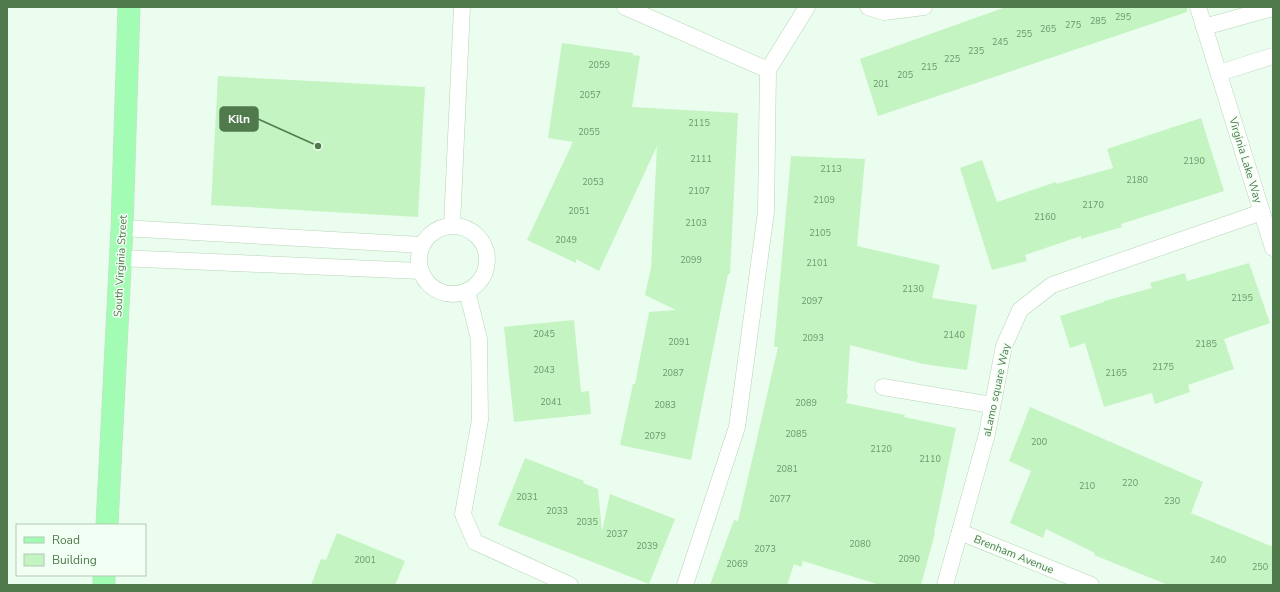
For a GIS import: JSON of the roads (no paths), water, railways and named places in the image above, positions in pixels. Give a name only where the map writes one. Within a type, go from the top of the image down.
[{"type":"main road","name":"South Virginia Street","points":[[107,524],[122,228],[129,7]]},
{"type":"lane","points":[[452,226],[462,7]]},
{"type":"lane","points":[[625,7],[768,70]]},
{"type":"lane","points":[[684,585],[737,427],[766,212],[768,70],[807,7]]},
{"type":"lane","points":[[868,7],[884,12],[924,7]]},
{"type":"lane","name":"Virginia Lake Way","points":[[1198,7],[1273,248]]},
{"type":"lane","points":[[1204,27],[1273,8]]},
{"type":"lane","points":[[1219,73],[1273,56]]},
{"type":"lane","name":"aLamo square Way","points":[[945,585],[987,434],[1004,346],[1020,310],[1052,285],[1262,212]]},
{"type":"lane","points":[[452,226],[464,227],[474,232],[482,241],[486,252],[487,263],[484,274],[478,284],[467,291],[457,294],[445,293],[426,281],[421,271],[419,262],[422,245],[427,237],[434,231],[443,227],[452,226]]},
{"type":"lane","points":[[122,228],[422,245]]},
{"type":"lane","points":[[120,258],[421,271]]},
{"type":"lane","points":[[467,291],[479,339],[480,420],[463,514],[476,542],[570,585]]},
{"type":"lane","points":[[883,387],[992,405]]},
{"type":"lane","name":"Brenham Avenue","points":[[960,532],[1091,585]]},
{"type":"place","name":"Kiln","points":[[318,146]]}]
